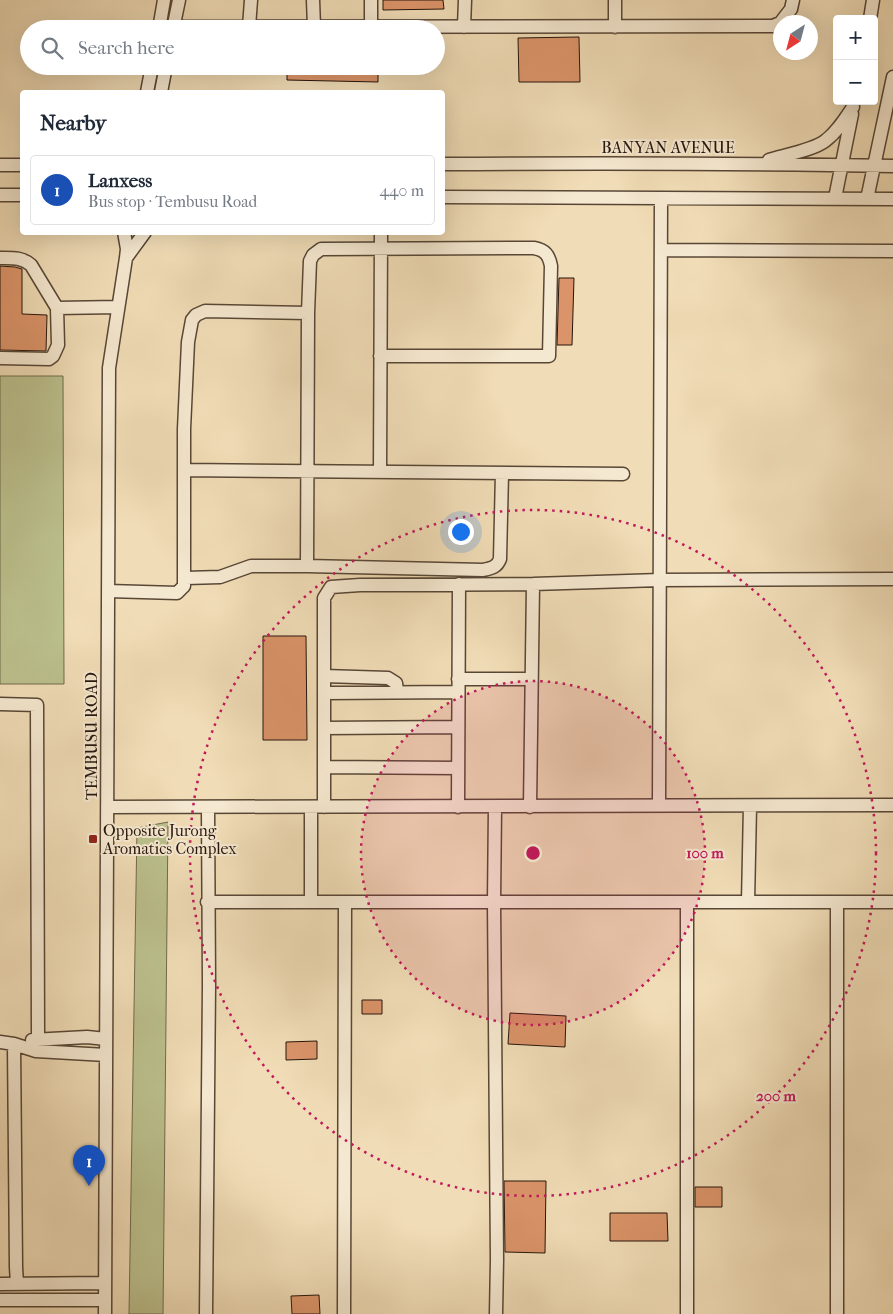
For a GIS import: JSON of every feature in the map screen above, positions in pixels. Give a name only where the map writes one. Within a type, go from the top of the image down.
[{"type":"street","points":[[161,20],[164,0]]},
{"type":"street","points":[[175,20],[179,0]]},
{"type":"street","points":[[250,20],[251,0]]},
{"type":"street","points":[[313,0],[314,20]]},
{"type":"street","points":[[371,0],[371,20]]},
{"type":"street","points":[[464,0],[464,27]]},
{"type":"street","points":[[614,26],[615,0]]},
{"type":"street","points":[[787,15],[791,9],[793,0]]},
{"type":"street","points":[[871,15],[873,0]]},
{"type":"street","points":[[445,27],[773,26]]},
{"type":"street","points":[[147,90],[150,75]]},
{"type":"street","points":[[161,90],[164,75]]},
{"type":"street","points":[[892,83],[893,119]]},
{"type":"street","points":[[866,199],[892,83]]},
{"type":"street","points":[[758,163],[815,146],[825,140],[838,128],[853,105]]},
{"type":"street","points":[[835,198],[854,105]]},
{"type":"street","name":"BANYAN AVENUE","points":[[445,164],[651,162],[893,166]]},
{"type":"street","points":[[0,165],[20,165]]},
{"type":"street","points":[[0,195],[20,195]]},
{"type":"street","points":[[445,197],[893,199]]},
{"type":"street","points":[[659,806],[661,198]]},
{"type":"street","points":[[119,235],[127,254],[143,235]]},
{"type":"street","name":"TEMBUSU ROAD","points":[[124,235],[127,254]]},
{"type":"street","name":"TEMBUSU ROAD","points":[[105,1314],[109,368],[127,254],[133,235]]},
{"type":"street","points":[[380,235],[380,472]]},
{"type":"street","points":[[308,566],[308,313],[310,261],[316,251],[321,249],[381,248],[534,248],[546,253],[550,259],[549,356],[380,356]]},
{"type":"street","points":[[661,250],[893,250]]},
{"type":"street","points":[[0,258],[17,258],[32,265],[57,308],[58,346],[53,356],[49,358],[0,358]]},
{"type":"street","points":[[57,308],[118,307]]},
{"type":"street","points":[[108,591],[177,593],[184,586],[186,578],[184,470],[188,342],[192,320],[196,314],[205,311],[308,313]]},
{"type":"street","points":[[184,470],[623,474]]},
{"type":"street","points":[[186,578],[220,577],[251,566],[483,570],[492,568],[498,564],[500,558],[502,473]]},
{"type":"street","points":[[311,902],[317,807],[324,767],[324,598],[331,587],[660,580],[893,580]]},
{"type":"street","points":[[458,807],[459,584]]},
{"type":"street","points":[[530,807],[533,584]]},
{"type":"street","points":[[324,676],[388,678],[396,684],[397,692]]},
{"type":"street","points":[[324,693],[397,692],[531,679]]},
{"type":"street","points":[[0,704],[37,705],[38,1038]]},
{"type":"street","points":[[324,728],[458,727]]},
{"type":"street","points":[[324,767],[458,768]]},
{"type":"street","points":[[107,807],[893,805]]},
{"type":"street","points":[[748,902],[750,806]]},
{"type":"street","points":[[495,807],[496,1314]]},
{"type":"street","points":[[206,1314],[209,985],[208,808]]},
{"type":"street","points":[[208,902],[893,902]]},
{"type":"street","points":[[344,1314],[345,902]]},
{"type":"street","points":[[686,902],[687,1314]]},
{"type":"street","points":[[837,902],[837,1314]]},
{"type":"street","points":[[14,1044],[38,1038],[87,1037],[106,1039]]},
{"type":"street","points":[[0,1042],[36,1051],[106,1055]]},
{"type":"street","points":[[14,1044],[17,1284]]},
{"type":"street","points":[[0,1284],[105,1283]]},
{"type":"street","points":[[0,1300],[105,1300]]},
{"type":"green space","points":[[0,376],[63,376],[64,684],[0,684]]},
{"type":"green space","points":[[168,822],[163,1314],[129,1314],[137,828]]},
{"type":"building","points":[[383,0],[443,0],[444,9],[383,10]]},
{"type":"building","points":[[579,37],[580,82],[519,82],[518,38]]},
{"type":"building","points":[[287,75],[378,75],[378,82],[287,80]]},
{"type":"building","points":[[0,266],[22,269],[22,314],[47,315],[46,351],[0,350]]},
{"type":"building","points":[[559,278],[574,278],[572,345],[557,345]]},
{"type":"building","points":[[263,636],[306,636],[307,740],[263,740]]},
{"type":"building","points":[[362,1000],[382,1000],[382,1014],[362,1014]]},
{"type":"building","points":[[510,1013],[566,1016],[565,1047],[508,1044]]},
{"type":"building","points":[[317,1041],[317,1059],[286,1060],[286,1042]]},
{"type":"building","points":[[504,1181],[546,1181],[545,1253],[505,1252]]},
{"type":"building","points":[[695,1187],[722,1187],[722,1207],[695,1207]]},
{"type":"building","points":[[610,1213],[667,1213],[668,1241],[610,1241]]},
{"type":"building","points":[[319,1295],[320,1314],[292,1314],[291,1296]]},
{"type":"place","name":"Opposite Jurong Aromatics Complex","points":[[93,839]]},
{"type":"place","name":"Lanxess","points":[[89,1186]]}]
